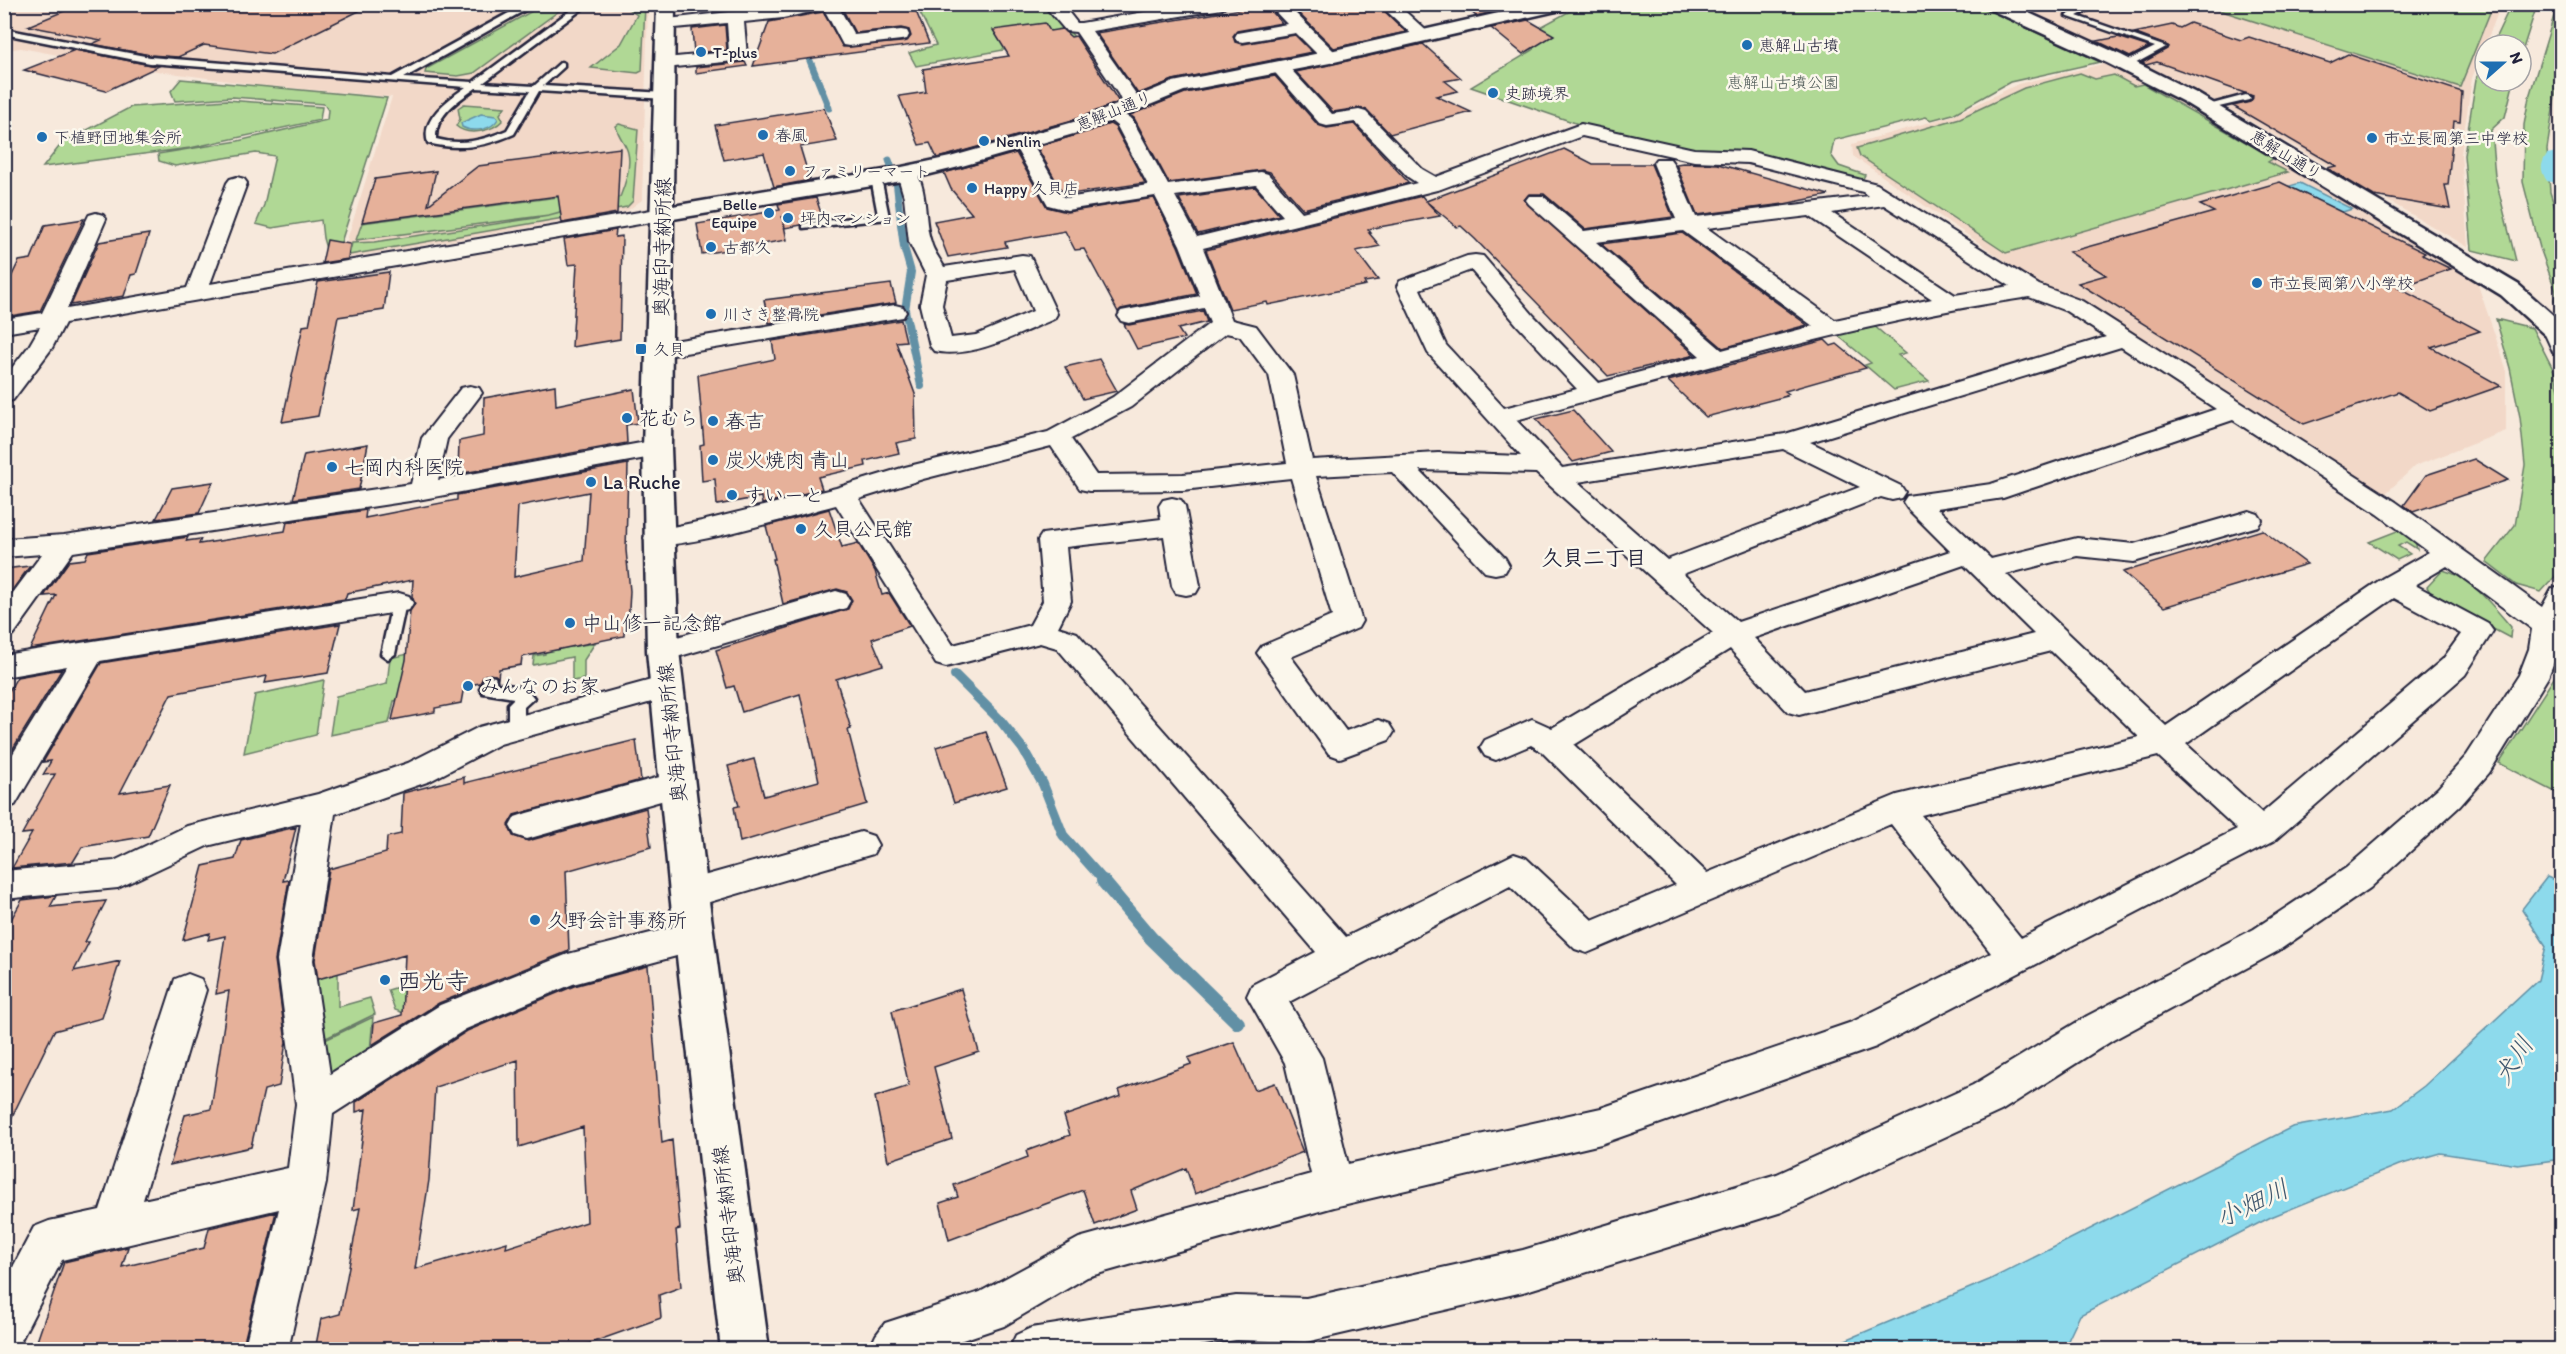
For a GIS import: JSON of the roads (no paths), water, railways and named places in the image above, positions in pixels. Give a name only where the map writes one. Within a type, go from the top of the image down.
[{"type":"street","points":[[666,14],[735,17],[783,13],[827,4],[849,41],[900,35]]},
{"type":"street","points":[[1051,4],[1060,11],[1072,27],[1081,28],[1222,4]]},
{"type":"street","points":[[1276,4],[1330,57]]},
{"type":"street","points":[[1387,4],[1424,36]]},
{"type":"street","name":"恵解山通り","points":[[663,214],[892,175],[1023,143],[1084,125],[1180,86],[1330,57],[1565,4]]},
{"type":"street","name":"恵解山通り","points":[[1993,4],[2126,65],[2206,107],[2510,290],[2559,337]]},
{"type":"street","name":"奥海印寺納所線","points":[[666,14],[657,448],[663,651],[694,937],[745,1350]]},
{"type":"street","points":[[665,63],[738,56],[735,17]]},
{"type":"street","points":[[1243,37],[1299,27]]},
{"type":"street","points":[[1081,28],[1127,94],[1131,105]]},
{"type":"street","points":[[1279,67],[1327,120],[1359,116],[1415,172],[1434,185]]},
{"type":"street","points":[[1111,114],[1125,123],[1191,245],[1222,325]]},
{"type":"street","points":[[1031,1350],[1236,1318],[1306,1320],[1523,1271],[1782,1192],[1987,1098],[2100,1028],[2266,940],[2358,878],[2449,797],[2478,764],[2533,677],[2544,649],[2554,610],[2448,553],[2387,508],[2074,306],[2031,290],[1870,188],[1749,157],[1694,155],[1581,130],[1434,185],[1191,245]]},
{"type":"street","points":[[1023,143],[1055,201],[1066,204],[1261,178],[1297,219]]},
{"type":"street","points":[[1663,163],[1689,225],[1831,328]]},
{"type":"street","points":[[892,175],[914,197],[920,242],[937,275],[931,304],[942,346],[981,341],[1046,314],[1022,261],[937,275]]},
{"type":"street","points":[[196,293],[237,183]]},
{"type":"street","points":[[1579,238],[1634,229],[1815,211],[1886,199]]},
{"type":"street","points":[[1536,200],[1718,359]]},
{"type":"street","points":[[1815,211],[1951,302]]},
{"type":"street","points":[[4,326],[663,214]]},
{"type":"street","points":[[4,395],[40,348],[96,219]]},
{"type":"street","points":[[1593,391],[1526,321],[1475,261],[1408,286],[1436,348],[1499,417],[1550,471],[1733,634],[1799,704],[2057,639]]},
{"type":"street","points":[[1499,417],[1831,328],[1951,302],[2031,290]]},
{"type":"street","points":[[1129,316],[1212,300]]},
{"type":"street","points":[[660,350],[895,312]]},
{"type":"street","points":[[658,538],[702,530],[843,495],[914,473],[1057,437],[1122,402],[1222,325]]},
{"type":"street","points":[[1222,325],[1248,331],[1281,375],[1301,469],[1348,621],[1272,653],[1340,746],[1378,732]]},
{"type":"street","points":[[1057,437],[1089,483],[1168,482],[1301,469],[1438,461],[1550,471],[1679,459],[1786,441],[2122,339]]},
{"type":"street","points":[[423,491],[435,438],[470,393]]},
{"type":"street","points":[[1916,502],[1994,492],[2234,411]]},
{"type":"street","points":[[1786,441],[1881,488],[1916,502],[2164,743],[2262,832]]},
{"type":"street","points":[[4,548],[64,544],[423,491],[657,448]]},
{"type":"street","points":[[1398,463],[1495,565]]},
{"type":"street","points":[[1168,482],[1186,586]]},
{"type":"street","points":[[1662,572],[1881,488]]},
{"type":"street","points":[[843,495],[946,657],[1040,633],[1067,640],[1341,956]]},
{"type":"street","points":[[1552,743],[1733,634],[1977,562],[2077,547],[2134,553],[2249,520]]},
{"type":"street","points":[[1040,633],[1057,601],[1052,540],[1175,526]]},
{"type":"street","points":[[4,627],[64,544]]},
{"type":"street","points":[[1334,1187],[1303,1058],[1265,996],[1514,868],[1587,938],[1897,808],[2164,743],[2393,585],[2448,553]]},
{"type":"street","points":[[891,1350],[900,1338],[989,1311],[1079,1259],[1334,1187],[1601,1126],[1863,1035],[2016,958],[2262,832],[2454,667],[2478,631],[2393,585]]},
{"type":"street","points":[[663,651],[836,601]]},
{"type":"street","points":[[4,666],[399,603]]},
{"type":"street","points":[[4,796],[91,652]]},
{"type":"street","points":[[8,890],[118,874],[199,835],[320,807],[419,772],[490,735],[666,687]]},
{"type":"street","points":[[1496,748],[1532,731],[1552,743],[1702,889]]},
{"type":"street","points":[[527,826],[678,784]]},
{"type":"street","points":[[266,1350],[306,1183],[315,1104],[295,960],[320,807]]},
{"type":"street","points":[[1897,808],[2016,958]]},
{"type":"street","points":[[689,894],[861,845]]},
{"type":"street","points":[[315,1104],[386,1054],[453,1017],[568,970],[694,937]]},
{"type":"street","points":[[115,1226],[188,990]]},
{"type":"street","points":[[4,1329],[49,1242],[306,1183]]},
{"type":"lane","points":[[394,80],[532,4]]},
{"type":"lane","points":[[561,65],[535,88],[519,110],[511,132],[496,139],[460,146],[443,145],[431,141],[433,125],[441,112],[585,4]]},
{"type":"lane","points":[[2096,4],[2070,16],[2162,47],[2126,65]]},
{"type":"lane","points":[[4,31],[150,60],[394,80],[665,96]]},
{"type":"lane","points":[[2206,107],[2246,98]]},
{"type":"lane","points":[[807,226],[884,217],[892,175]]},
{"type":"lane","points":[[388,654],[399,603]]},
{"type":"lane","points":[[490,681],[489,689],[513,691],[526,698],[516,704],[516,728]]},
{"type":"water","points":[[481,114],[496,116],[498,119],[487,128],[471,130],[462,127],[461,123]]},
{"type":"water","points":[[2300,183],[2352,209],[2289,229],[2237,202]]},
{"type":"water","name":"小畑川","points":[[2547,877],[2561,883],[2561,1159],[2518,1165],[2440,1153],[2399,1165],[2271,1217],[2080,1315],[2064,1349],[1824,1349],[1989,1280],[2292,1127],[2393,1109],[2424,1086],[2538,980],[2546,946],[2522,909]]},
{"type":"waterway","points":[[804,46],[829,108]]},
{"type":"waterway","points":[[889,160],[896,180],[901,225]]},
{"type":"waterway","name":"犬川","points":[[2562,163],[2562,172]]},
{"type":"waterway","points":[[901,224],[911,272],[905,310],[921,386]]},
{"type":"waterway","points":[[955,675],[1000,720],[1023,749],[1043,784],[1063,835],[1105,882]]},
{"type":"waterway","points":[[1103,881],[1151,938],[1238,1023]]},
{"type":"place","name":"恵解山古墳","points":[[1747,45]]},
{"type":"place","name":"T-plus","points":[[701,52]]},
{"type":"place","name":"史跡境界","points":[[1493,93]]},
{"type":"place","name":"春風","points":[[763,135]]},
{"type":"place","name":"下植野団地集会所","points":[[42,137]]},
{"type":"place","name":"市立長岡第三中学校","points":[[2372,138]]},
{"type":"place","name":"Nenlin","points":[[984,141]]},
{"type":"place","name":"ファミリーマート","points":[[790,171]]},
{"type":"place","name":"Happy 久貝店","points":[[972,188]]},
{"type":"place","name":"Belle Equipe","points":[[769,213]]},
{"type":"place","name":"坪内マンション","points":[[788,218]]},
{"type":"place","name":"古都久","points":[[711,247]]},
{"type":"place","name":"市立長岡第八小学校","points":[[2257,283]]},
{"type":"place","name":"川さき整骨院","points":[[711,314]]},
{"type":"place","name":"久貝","points":[[641,349]]},
{"type":"place","name":"花むら","points":[[627,418]]},
{"type":"place","name":"春吉","points":[[713,421]]},
{"type":"place","name":"炭火焼肉 青山","points":[[713,460]]},
{"type":"place","name":"七岡内科医院","points":[[332,467]]},
{"type":"place","name":"La Ruche","points":[[591,482]]},
{"type":"place","name":"すいーと","points":[[732,495]]},
{"type":"place","name":"久貝公民館","points":[[801,529]]},
{"type":"place","name":"中山修一記念館","points":[[570,623]]},
{"type":"place","name":"みんなのお家","points":[[468,686]]},
{"type":"place","name":"久野会計事務所","points":[[535,920]]},
{"type":"place","name":"西光寺","points":[[385,980]]},
{"type":"district","name":"久貝二丁目","points":[[1594,557]]},
{"type":"park label","name":"恵解山古墳公園","points":[[1783,82]]}]
